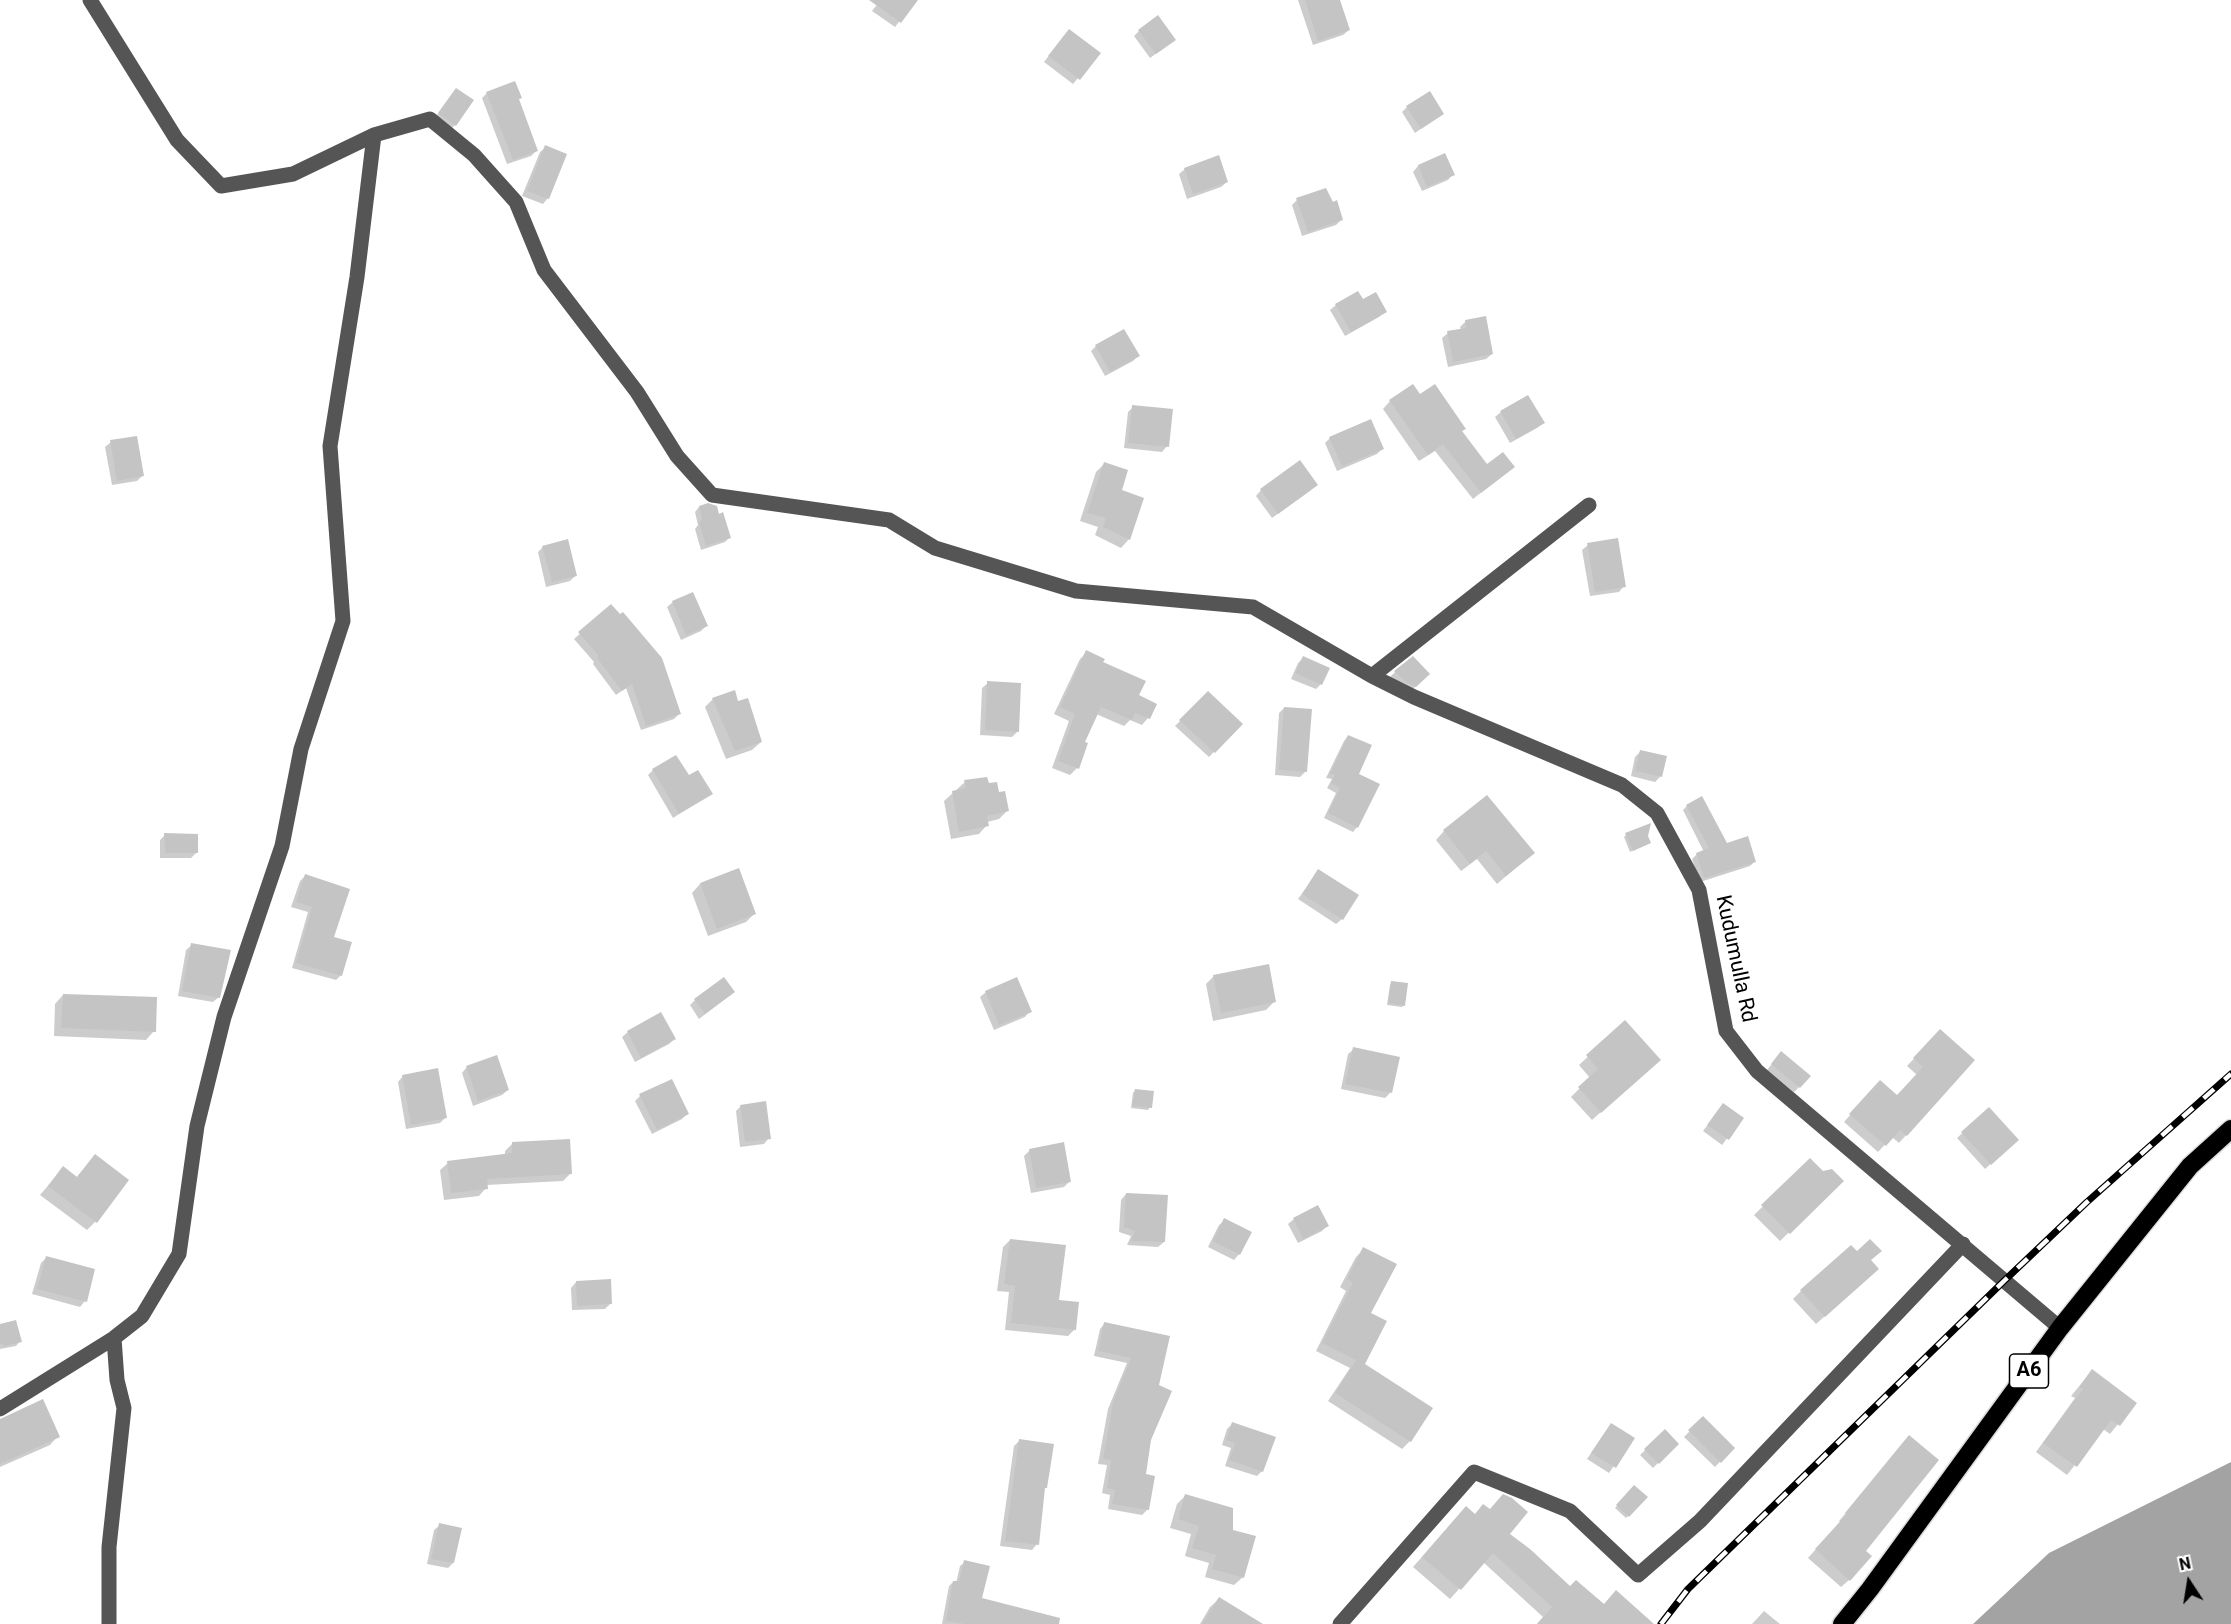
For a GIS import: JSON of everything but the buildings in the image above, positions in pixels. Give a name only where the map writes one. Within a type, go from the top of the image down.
[{"type":"highway","name":"A6","points":[[1842,1624],[2060,1328],[2190,1166],[2231,1129]]},
{"type":"street","points":[[90,0],[177,140],[221,186],[293,174],[374,135]]},
{"type":"street","name":"Kudumulla Rd","points":[[374,135],[430,119],[474,155],[516,202],[544,270],[637,392],[677,456],[712,495],[889,520],[935,548],[1076,591],[1253,607],[1372,676],[1414,697],[1622,785],[1657,813],[1699,890],[1726,1031],[1757,1071],[2060,1328]]},
{"type":"street","points":[[0,1409],[114,1338],[142,1316],[179,1254],[197,1126],[224,1017],[282,846],[301,749],[343,621],[330,446],[357,277],[374,135]]},
{"type":"street","points":[[1372,676],[1589,505]]},
{"type":"street","points":[[1340,1624],[1474,1472],[1570,1511],[1638,1575],[1700,1521],[1963,1244]]},
{"type":"street","points":[[109,1624],[108,1547],[124,1408],[117,1380],[114,1338]]},
{"type":"shaded area","points":[[2231,1462],[2231,1624],[1973,1624],[2049,1553]]},
{"type":"railway","points":[[1661,1624],[1688,1589],[2005,1280],[2087,1202],[2231,1074]]}]
